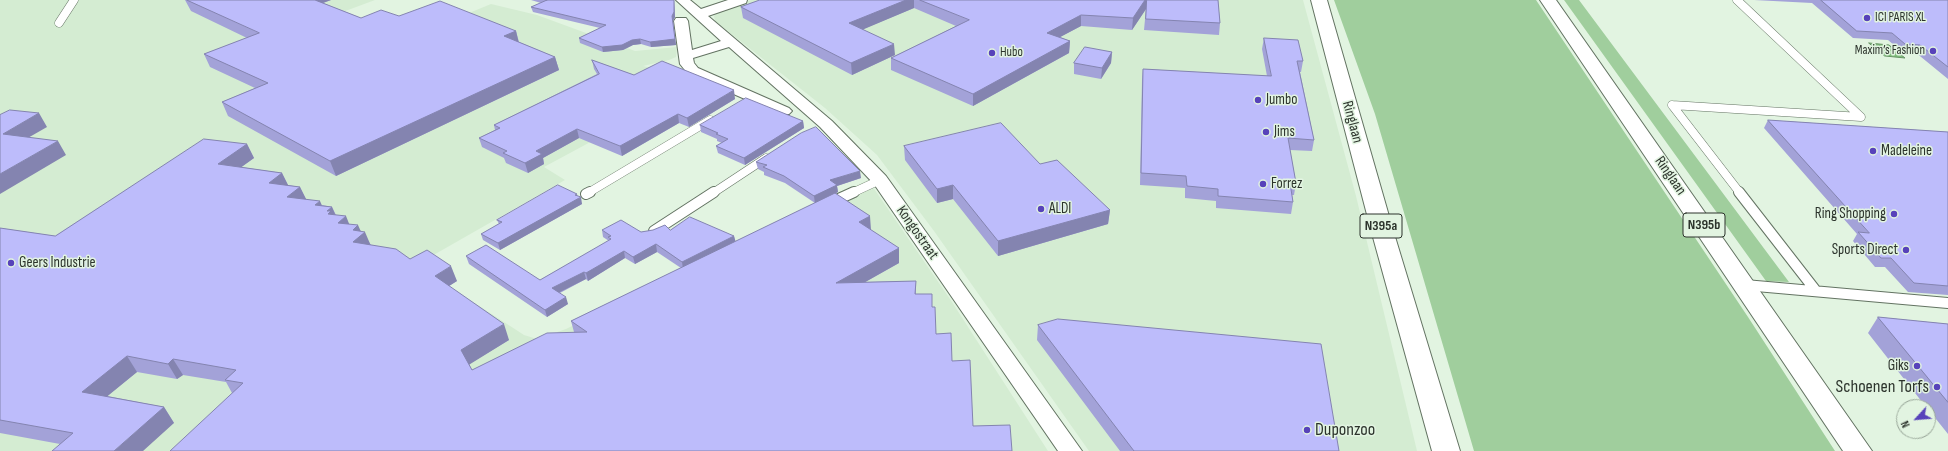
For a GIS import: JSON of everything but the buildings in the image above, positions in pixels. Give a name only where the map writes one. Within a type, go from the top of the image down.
[{"type":"main road","name":"Ringlaan","points":[[1319,0],[1382,230],[1446,451]]},
{"type":"main road","name":"Ringlaan","points":[[1548,0],[1858,451]]},
{"type":"street","name":"Kongostraat","points":[[682,0],[732,42],[820,126],[880,180],[1070,451]]},
{"type":"street","points":[[700,14],[741,0]]},
{"type":"street","points":[[681,21],[687,64],[693,71],[747,98],[784,111]]},
{"type":"street","points":[[686,56],[732,42]]},
{"type":"lane","points":[[59,23],[74,0]]},
{"type":"lane","points":[[1737,0],[1861,117],[1672,105],[1816,291]]},
{"type":"lane","points":[[586,194],[716,117]]},
{"type":"lane","points":[[654,231],[773,153]]},
{"type":"lane","points":[[821,207],[880,180]]},
{"type":"lane","points":[[1743,284],[1948,303]]},
{"type":"shaded area","points":[[0,0],[375,0],[340,13],[408,38],[491,4],[537,15],[635,51],[677,47],[676,57],[643,66],[652,68],[622,125],[544,167],[565,180],[416,265],[524,335],[537,339],[566,329],[868,180],[950,299],[1048,451],[0,451]]},
{"type":"shaded area","points":[[751,0],[1303,0],[1356,196],[1417,451],[1089,451],[934,231],[877,155],[825,108],[715,21],[714,16],[716,13]]},
{"type":"shaded area","points":[[1334,0],[1536,0],[1748,317],[1835,451],[1474,451],[1375,114]]},
{"type":"shaded area","points":[[1564,0],[1579,0],[1789,282],[1766,281]]},
{"type":"shaded area","points":[[1869,43],[1889,45],[1905,58],[1885,56]]},
{"type":"place","name":"ICI PARIS XL","points":[[1867,18]]},
{"type":"place","name":"Maxim’s Fashion","points":[[1933,51]]},
{"type":"place","name":"Hubo","points":[[992,53]]},
{"type":"place","name":"Jumbo","points":[[1258,100]]},
{"type":"place","name":"Jims","points":[[1266,132]]},
{"type":"place","name":"Madeleine","points":[[1873,151]]},
{"type":"place","name":"Forrez","points":[[1263,184]]},
{"type":"place","name":"ALDI","points":[[1041,209]]},
{"type":"place","name":"Ring Shopping","points":[[1894,214]]},
{"type":"place","name":"Sports Direct","points":[[1906,250]]},
{"type":"place","name":"Geers Industrie","points":[[11,263]]},
{"type":"place","name":"Giks","points":[[1917,366]]},
{"type":"place","name":"Schoenen Torfs","points":[[1937,387]]},
{"type":"place","name":"Duponzoo","points":[[1307,430]]}]
